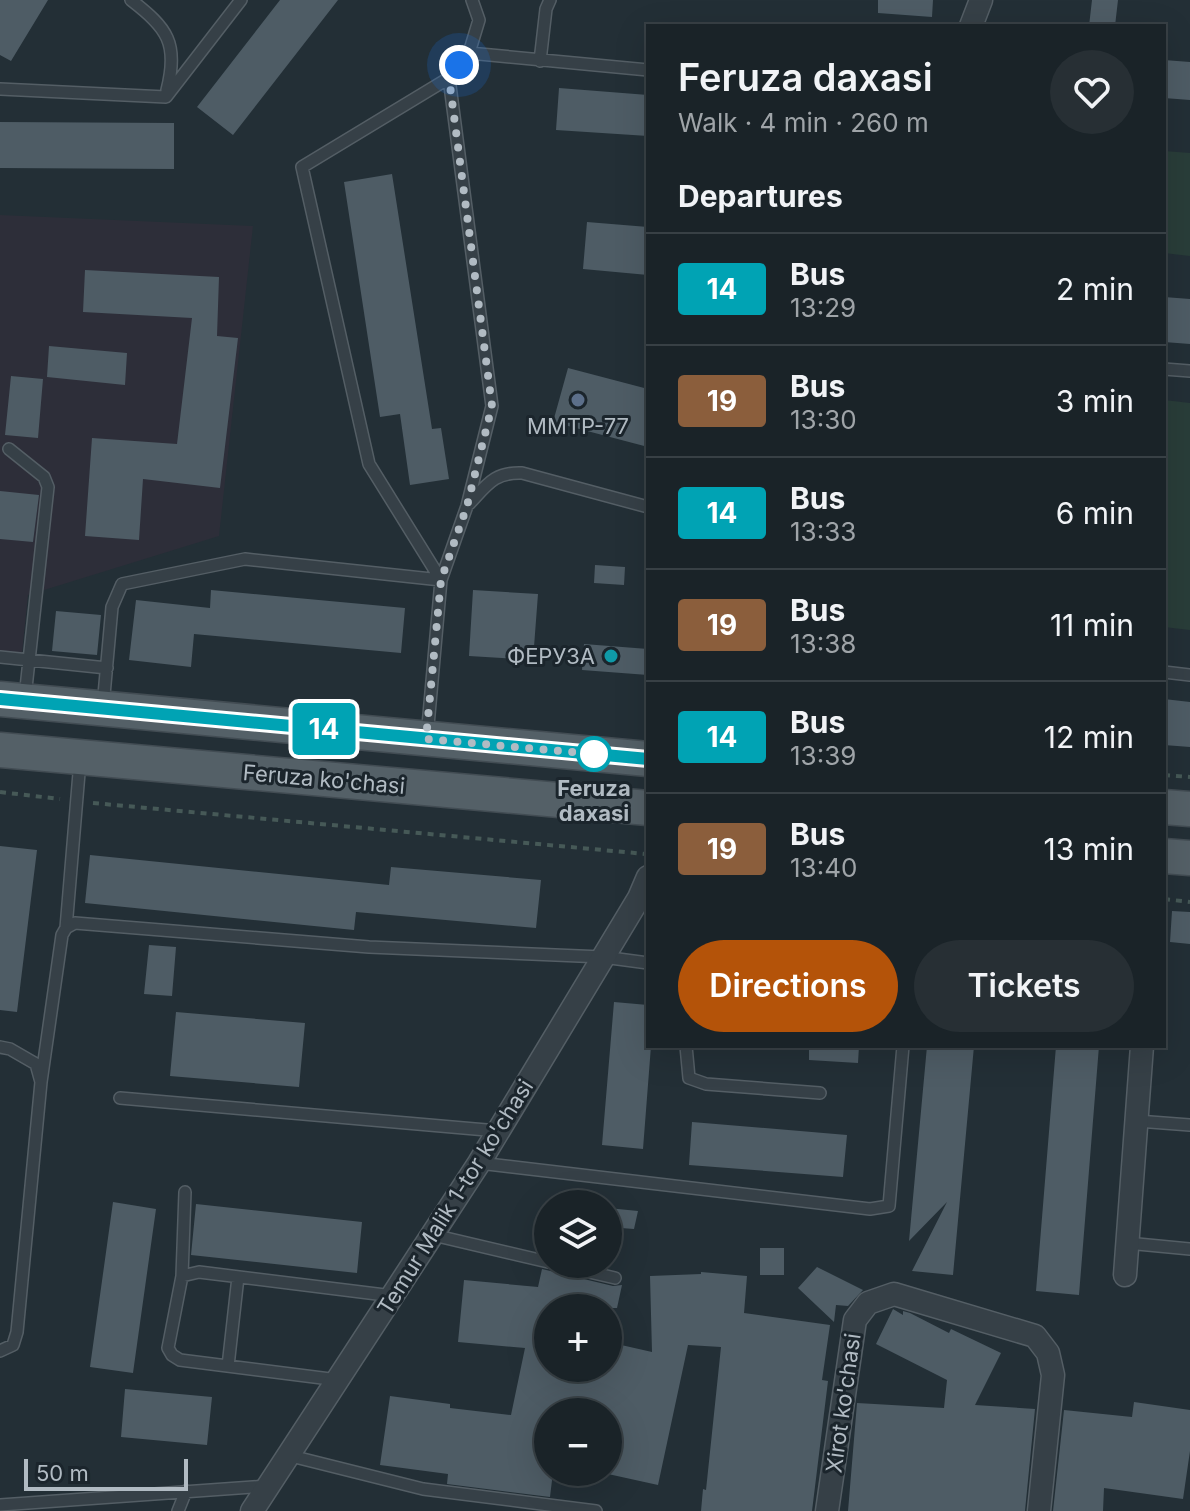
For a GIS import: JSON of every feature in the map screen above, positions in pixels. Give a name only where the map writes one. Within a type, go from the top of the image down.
[{"type":"main road","points":[[12,700],[646,759]]},
{"type":"main road","name":"Feruza ko'chasi","points":[[0,750],[646,808]]},
{"type":"main road","points":[[1166,807],[1190,809]]},
{"type":"main road","points":[[1166,856],[1190,858]]},
{"type":"street","points":[[972,24],[981,0]]},
{"type":"street","name":"Temur Malik 1-tor ko'chasi","points":[[252,1511],[479,1163],[646,882]]},
{"type":"street","points":[[1125,1275],[1142,1048]]},
{"type":"street","name":"Xirot ko'chasi","points":[[827,1511],[855,1320],[868,1303],[894,1294],[1035,1336],[1048,1353],[1053,1375],[1039,1511]]},
{"type":"lane","points":[[131,0],[167,32],[173,66],[166,97]]},
{"type":"lane","points":[[166,97],[241,0]]},
{"type":"lane","points":[[441,580],[369,464],[302,167],[449,78],[469,53],[479,20],[472,0]]},
{"type":"lane","points":[[540,61],[546,9],[550,0]]},
{"type":"lane","points":[[469,53],[646,70]]},
{"type":"lane","points":[[426,739],[441,580],[467,506],[492,406],[449,78]]},
{"type":"lane","points":[[0,89],[166,97]]},
{"type":"lane","points":[[1166,369],[1190,371]]},
{"type":"lane","points":[[9,449],[44,477],[48,487],[30,660],[12,700]]},
{"type":"lane","points":[[467,506],[493,479],[505,473],[522,473],[646,506]]},
{"type":"lane","points":[[103,709],[112,607],[122,584],[245,559],[441,580]]},
{"type":"lane","points":[[0,657],[107,668]]},
{"type":"lane","points":[[1166,672],[1190,675]]},
{"type":"lane","points":[[0,1351],[13,1345],[17,1332],[41,1082],[62,935],[66,928],[80,758]]},
{"type":"lane","points":[[66,928],[75,923],[369,947],[603,957],[646,963]]},
{"type":"lane","points":[[0,1047],[10,1049],[36,1064],[41,1082]]},
{"type":"lane","points":[[686,1048],[689,1078],[706,1084],[820,1093]]},
{"type":"lane","points":[[479,1163],[870,1209],[889,1206],[903,1048]]},
{"type":"lane","points":[[120,1098],[499,1131]]},
{"type":"lane","points":[[1137,1121],[1190,1125]]},
{"type":"lane","points":[[185,1192],[182,1276],[168,1348],[172,1355],[180,1360],[339,1380]]},
{"type":"lane","points":[[433,1235],[534,1259]]},
{"type":"lane","points":[[1127,1243],[1190,1249]]},
{"type":"lane","points":[[182,1276],[199,1272],[394,1296]]},
{"type":"lane","points":[[228,1366],[238,1277]]},
{"type":"lane","points":[[287,1455],[423,1489],[596,1511]]},
{"type":"lane","points":[[0,1505],[267,1486]]},
{"type":"lane","points":[[178,1511],[186,1491]]},
{"type":"path","points":[[1166,775],[1190,777]]},
{"type":"path","points":[[0,792],[646,855]]},
{"type":"path","points":[[1166,899],[1190,902]]},
{"type":"shaded area","points":[[0,215],[253,226],[219,536],[28,595],[22,653],[0,651]]},
{"type":"green space","points":[[1166,151],[1190,153],[1190,256],[1166,253]]},
{"type":"green space","points":[[1166,400],[1190,403],[1190,630],[1166,627]]},
{"type":"building","points":[[0,0],[48,0],[11,61],[0,55]]},
{"type":"building","points":[[280,0],[338,0],[233,135],[197,107]]},
{"type":"building","points":[[878,0],[933,0],[932,17],[878,13]]},
{"type":"building","points":[[1092,0],[1118,0],[1115,24],[1089,24]]},
{"type":"building","points":[[1166,60],[1190,62],[1190,100],[1166,98]]},
{"type":"building","points":[[559,88],[646,95],[646,136],[556,130]]},
{"type":"building","points":[[0,122],[174,123],[174,169],[0,168]]},
{"type":"building","points":[[392,174],[432,429],[441,428],[449,479],[410,485],[400,414],[380,417],[344,182]]},
{"type":"building","points":[[587,222],[646,227],[646,275],[583,269]]},
{"type":"building","points":[[85,270],[219,277],[217,336],[238,338],[220,488],[143,479],[139,540],[85,536],[92,438],[177,444],[192,318],[83,312]]},
{"type":"building","points":[[1166,297],[1190,299],[1190,344],[1166,342]]},
{"type":"building","points":[[49,346],[127,353],[125,385],[47,377]]},
{"type":"building","points":[[568,368],[646,388],[646,446],[553,422]]},
{"type":"building","points":[[11,376],[43,379],[38,438],[5,435]]},
{"type":"building","points":[[0,491],[39,495],[33,542],[0,539]]},
{"type":"building","points":[[595,565],[625,567],[624,585],[594,583]]},
{"type":"building","points":[[211,590],[405,608],[401,653],[194,634],[191,667],[129,660],[136,600],[210,608]]},
{"type":"building","points":[[473,590],[538,594],[533,660],[469,656]]},
{"type":"building","points":[[56,611],[101,615],[97,655],[52,651]]},
{"type":"building","points":[[584,644],[646,649],[646,675],[582,670]]},
{"type":"building","points":[[1166,699],[1190,702],[1190,747],[1166,745]]},
{"type":"building","points":[[0,846],[37,850],[17,1012],[0,1010]]},
{"type":"building","points":[[90,855],[389,885],[391,867],[541,880],[536,928],[356,912],[354,930],[85,903]]},
{"type":"building","points":[[1172,911],[1190,912],[1190,944],[1170,942]]},
{"type":"building","points":[[149,945],[176,947],[172,996],[144,994]]},
{"type":"building","points":[[614,1002],[646,1005],[646,1048],[651,1048],[643,1149],[602,1145]]},
{"type":"building","points":[[176,1012],[305,1023],[299,1087],[170,1076]]},
{"type":"building","points":[[809,1048],[859,1048],[858,1063],[809,1060]]},
{"type":"building","points":[[927,1048],[974,1048],[953,1275],[912,1271],[947,1202],[909,1241]]},
{"type":"building","points":[[1056,1048],[1099,1048],[1079,1295],[1036,1291]]},
{"type":"building","points":[[692,1122],[847,1135],[843,1177],[689,1165]]},
{"type":"building","points":[[113,1202],[156,1209],[133,1373],[90,1367]]},
{"type":"building","points":[[196,1204],[362,1222],[357,1273],[191,1255]]},
{"type":"building","points":[[622,1209],[638,1211],[634,1229],[622,1228]]},
{"type":"building","points":[[760,1248],[784,1248],[784,1275],[760,1275]]},
{"type":"building","points":[[817,1267],[863,1290],[848,1306],[836,1305],[834,1322],[798,1288]]},
{"type":"building","points":[[701,1272],[747,1276],[744,1313],[830,1325],[822,1380],[828,1381],[812,1511],[701,1511],[703,1489],[706,1490],[721,1347],[688,1345],[658,1485],[622,1477],[622,1398],[534,1398],[534,1486],[551,1486],[550,1497],[447,1484],[448,1474],[380,1465],[390,1396],[450,1404],[450,1408],[511,1415],[525,1348],[458,1342],[464,1280],[538,1287],[540,1278],[580,1278],[613,1286],[622,1285],[620,1294],[534,1294],[534,1382],[622,1382],[622,1345],[652,1352],[650,1276]]},
{"type":"building","points":[[893,1309],[903,1315],[903,1311],[910,1313],[949,1333],[951,1329],[1001,1353],[975,1405],[1035,1409],[1025,1511],[848,1511],[857,1403],[944,1408],[947,1380],[876,1344]]},
{"type":"building","points":[[125,1389],[212,1397],[207,1445],[121,1437]]},
{"type":"building","points":[[1134,1402],[1190,1410],[1190,1451],[1183,1499],[1104,1488],[1103,1511],[1053,1511],[1064,1410],[1132,1417]]},
{"type":"bus line","name":"14","points":[[0,699],[646,759]]},
{"type":"place","name":"MMTP-77","points":[[578,400]]},
{"type":"place","name":"ФЕРУЗА","points":[[611,656]]},
{"type":"place","name":"Feruza daxasi","points":[[594,754]]},
{"type":"route","points":[[459,65],[449,78],[492,406],[467,506],[441,580],[426,739],[594,754]]}]
